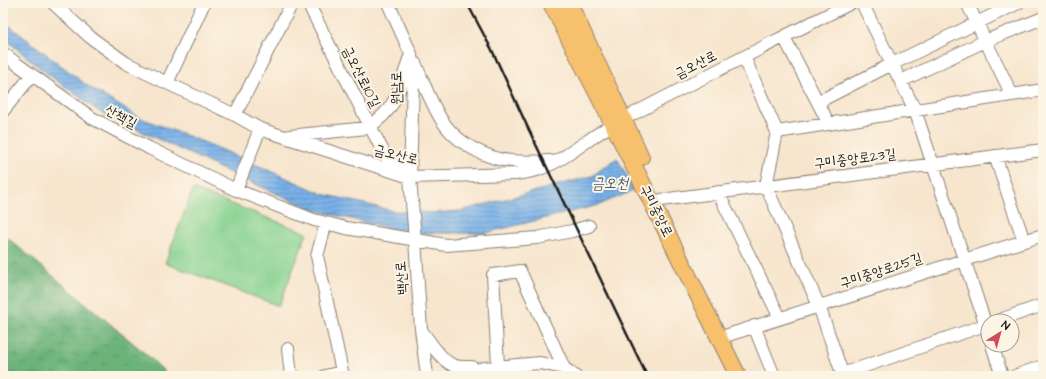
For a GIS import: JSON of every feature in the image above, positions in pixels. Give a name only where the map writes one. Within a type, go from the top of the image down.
[{"type":"main road","name":"구미중앙로","points":[[551,3],[661,200],[748,376]]},
{"type":"main road","name":"구미중앙로","points":[[569,3],[618,122],[738,376]]},
{"type":"street","name":"금오산로","points":[[53,3],[90,37],[132,66],[235,115],[260,129],[410,177],[515,174],[542,168],[557,161],[618,122],[851,3]]},
{"type":"street","points":[[167,83],[204,3]]},
{"type":"street","points":[[235,115],[292,3]]},
{"type":"street","name":"금오산로10길","points":[[308,3],[386,157],[410,177]]},
{"type":"street","name":"원남로","points":[[388,3],[411,54],[413,81],[410,177]]},
{"type":"street","points":[[862,3],[915,110],[982,313]]},
{"type":"street","points":[[967,3],[1012,95]]},
{"type":"street","points":[[818,102],[892,64],[1018,3]]},
{"type":"street","points":[[901,81],[985,41],[1043,18]]},
{"type":"street","points":[[784,37],[829,124]]},
{"type":"street","name":"산책길","points":[[3,53],[92,118],[153,150],[236,190],[314,220],[346,228],[446,245],[537,238],[589,226]]},
{"type":"street","points":[[284,137],[367,128],[383,116],[395,101],[411,54]]},
{"type":"street","points":[[411,54],[441,118],[462,142],[474,149],[496,158],[533,162],[557,161]]},
{"type":"street","points":[[744,57],[777,132],[766,186],[819,306],[842,375],[980,329]]},
{"type":"street","points":[[3,111],[32,75]]},
{"type":"street","points":[[777,132],[1043,90]]},
{"type":"street","points":[[236,190],[260,129]]},
{"type":"street","name":"구미중앙로23길","points":[[661,200],[1043,150]]},
{"type":"street","points":[[995,156],[1024,241]]},
{"type":"street","name":"백산로","points":[[410,177],[421,329],[427,376]]},
{"type":"street","points":[[718,192],[780,318]]},
{"type":"street","points":[[325,376],[343,374],[317,256],[326,223]]},
{"type":"street","name":"구미중앙로25길","points":[[728,335],[1043,235]]},
{"type":"street","points":[[498,366],[493,275],[520,272],[564,368]]},
{"type":"street","points":[[1020,313],[1043,305]]},
{"type":"street","points":[[754,326],[774,376]]},
{"type":"street","points":[[421,329],[442,357],[453,365],[465,367],[498,366],[540,362],[564,368],[575,376]]},
{"type":"street","points":[[288,349],[291,376]]},
{"type":"street","points":[[995,353],[1002,376]]},
{"type":"street","points":[[456,376],[466,372],[498,366]]},
{"type":"street","points":[[1015,376],[1043,366]]},
{"type":"green space","points":[[193,189],[307,233],[279,306],[165,263]]},
{"type":"green space","points":[[3,234],[146,354],[169,376],[3,376]]},
{"type":"water","name":"금오천","points":[[3,21],[89,87],[138,117],[211,145],[323,194],[394,211],[436,213],[461,211],[592,176],[617,158],[635,190],[599,205],[485,233],[409,233],[314,210],[241,178],[98,111],[41,69],[3,37]]},
{"type":"railway","points":[[467,3],[492,50],[647,376]]}]
